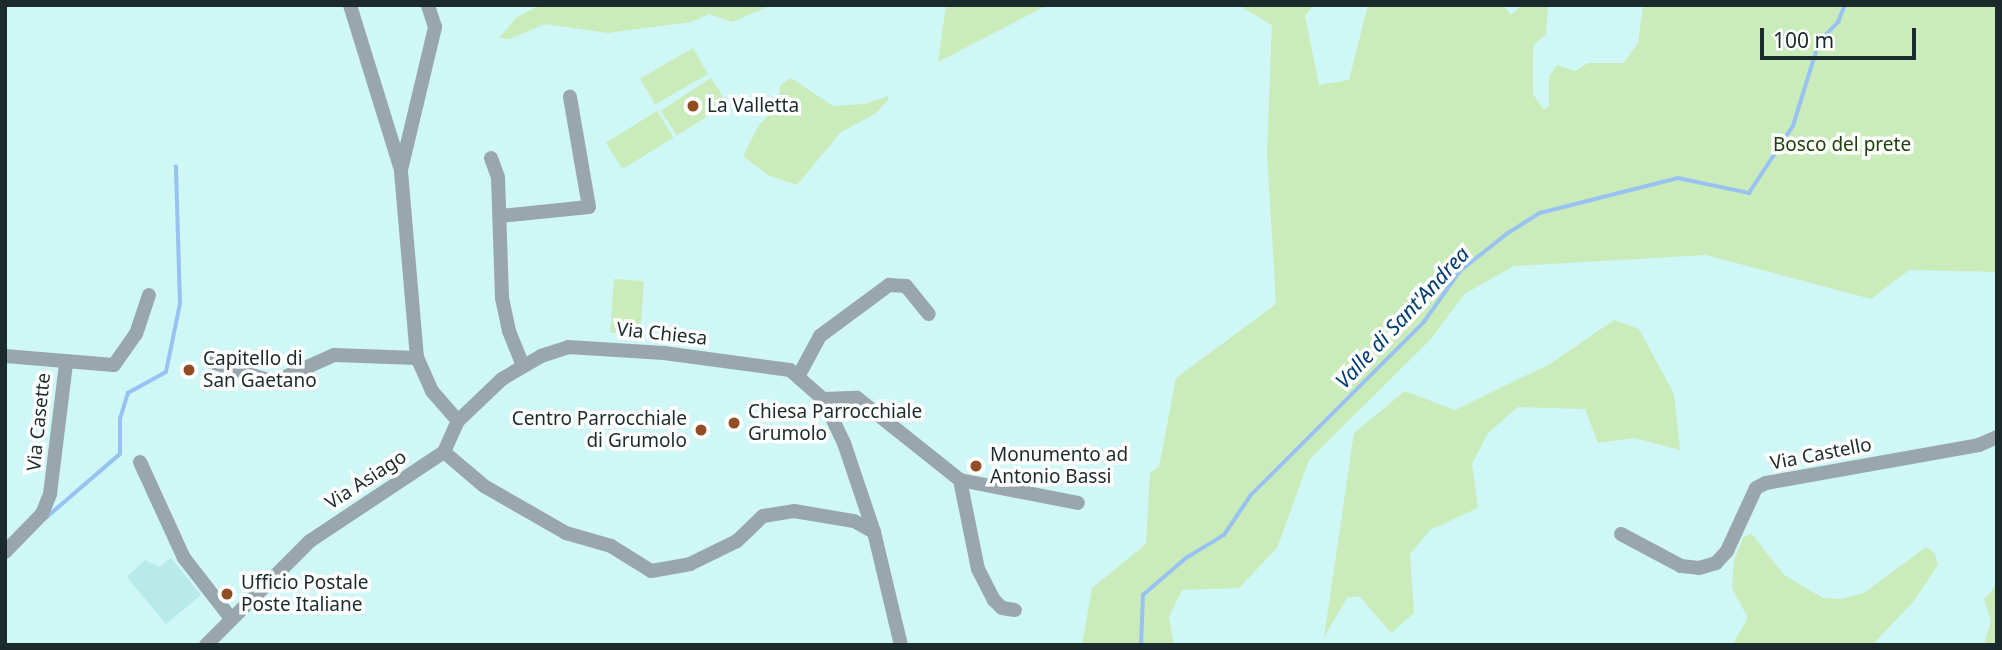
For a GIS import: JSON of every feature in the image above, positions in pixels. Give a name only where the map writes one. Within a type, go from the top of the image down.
[{"type":"street","points":[[401,170],[435,27],[429,7]]},
{"type":"street","points":[[350,9],[401,170],[417,358],[432,391],[458,421],[444,452],[484,486],[566,533],[611,546],[651,571],[690,564],[737,541],[763,516],[774,514],[794,511],[855,521],[874,532]]},
{"type":"street","points":[[500,216],[589,207],[570,97]]},
{"type":"street","points":[[491,158],[498,177],[502,298],[509,331],[523,365]]},
{"type":"street","points":[[799,376],[820,336],[889,285],[906,286],[929,314]]},
{"type":"street","name":"Via Casette","points":[[5,356],[66,363],[119,363],[136,334],[149,295]]},
{"type":"street","name":"Via Chiesa","points":[[458,421],[523,365],[569,347],[619,348],[776,367],[799,376],[823,399],[844,443],[874,532],[901,645]]},
{"type":"street","points":[[209,361],[268,382],[287,378],[313,361],[334,355],[417,358]]},
{"type":"street","name":"Via Casette","points":[[5,552],[42,514],[50,495],[66,363]]},
{"type":"street","points":[[823,399],[857,398],[960,480],[1078,503]]},
{"type":"street","name":"Via Castello","points":[[1621,534],[1681,566],[1699,568],[1716,563],[1727,551],[1756,488],[1766,483],[1979,445],[1997,437]]},
{"type":"street","name":"Via Asiago","points":[[206,645],[230,617],[310,541],[444,452]]},
{"type":"street","points":[[139,462],[184,558],[230,617]]},
{"type":"street","points":[[960,480],[978,569],[994,600],[1002,608],[1015,610]]},
{"type":"shaded area","points":[[171,558],[201,595],[166,624],[127,577],[145,560],[159,567]]},
{"type":"green space","points":[[541,5],[772,5],[732,22],[709,14],[691,22],[608,33],[545,24],[510,39],[499,38],[517,17]]},
{"type":"green space","points":[[946,5],[1048,5],[938,62]]},
{"type":"green space","name":"Bosco del prete","points":[[1238,5],[1314,5],[1305,16],[1319,85],[1349,80],[1368,5],[1503,5],[1511,15],[1522,5],[1548,5],[1546,35],[1534,44],[1533,52],[1533,94],[1544,110],[1549,106],[1549,77],[1557,65],[1575,71],[1588,63],[1624,63],[1638,43],[1643,5],[1997,5],[1997,272],[1909,270],[1871,299],[1706,255],[1514,266],[1464,294],[1431,339],[1309,460],[1277,548],[1239,588],[1182,590],[1169,617],[1174,645],[1082,645],[1092,588],[1146,544],[1150,473],[1159,467],[1176,378],[1276,304],[1267,153],[1272,25]]},
{"type":"green space","points":[[693,48],[708,74],[655,104],[640,78]]},
{"type":"green space","name":"La Valletta","points":[[711,78],[727,103],[677,136],[661,111]]},
{"type":"green space","points":[[791,78],[833,106],[865,104],[888,96],[888,100],[875,114],[841,132],[797,185],[768,175],[743,156],[759,125],[779,105],[780,85]]},
{"type":"green space","points":[[657,111],[673,137],[623,169],[606,143]]},
{"type":"green space","points":[[614,279],[644,281],[640,335],[610,333]]},
{"type":"green space","points":[[1614,320],[1639,329],[1674,394],[1680,450],[1634,438],[1598,443],[1585,409],[1518,407],[1488,433],[1472,464],[1478,508],[1430,530],[1410,554],[1414,613],[1391,633],[1359,596],[1347,598],[1324,637],[1354,433],[1405,391],[1455,410],[1550,364]]},
{"type":"green space","points":[[1751,533],[1784,575],[1823,598],[1842,599],[1864,593],[1926,547],[1935,554],[1938,565],[1913,602],[1872,645],[1732,645],[1748,618],[1732,588],[1734,560],[1743,538]]},
{"type":"green space","points":[[1997,585],[1997,645],[1984,645],[1991,621],[1984,599]]},
{"type":"waterway","name":"Valle di Sant'Andrea","points":[[1141,645],[1143,595],[1186,558],[1224,535],[1251,495],[1424,322],[1460,271],[1508,233],[1540,213],[1678,178],[1749,193],[1793,126],[1819,42],[1838,22],[1845,5]]},
{"type":"waterway","points":[[47,517],[120,454],[120,419],[128,393],[166,372],[180,304],[176,167]]},
{"type":"place","name":"La Valletta","points":[[693,106]]},
{"type":"place","name":"Capitello di San Gaetano","points":[[189,370]]},
{"type":"place","name":"Chiesa Parrocchiale Grumolo","points":[[734,423]]},
{"type":"place","name":"Centro Parrocchiale di Grumolo","points":[[701,430]]},
{"type":"place","name":"Monumento ad Antonio Bassi","points":[[976,466]]},
{"type":"place","name":"Ufficio Postale Poste Italiane","points":[[227,594]]}]
